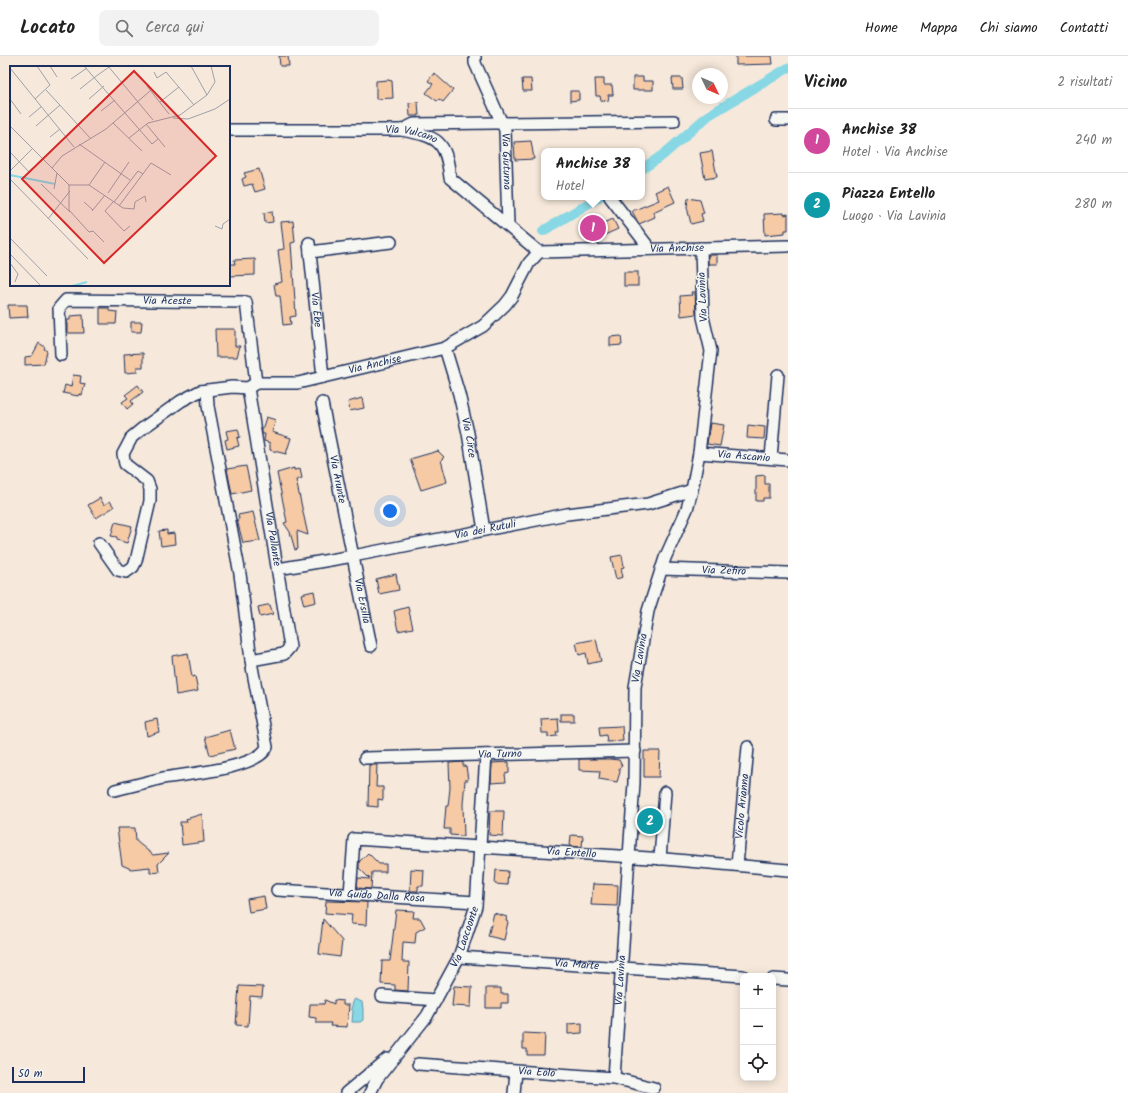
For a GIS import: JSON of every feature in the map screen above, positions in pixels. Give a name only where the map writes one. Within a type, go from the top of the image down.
[{"type":"street","name":"Via Giuturna","points":[[475,56],[475,62],[505,130],[508,225]]},
{"type":"street","points":[[776,120],[788,120]]},
{"type":"street","points":[[402,130],[414,124],[674,121]]},
{"type":"street","name":"Via Vulcano","points":[[230,130],[402,130],[430,137],[441,144],[448,159],[450,178],[539,252]]},
{"type":"street","points":[[612,200],[650,249]]},
{"type":"street","name":"Via Ebe","points":[[323,377],[310,247],[391,242]]},
{"type":"street","name":"Via Anchise","points":[[99,543],[118,570],[126,572],[133,567],[136,561],[150,501],[150,489],[146,481],[125,464],[123,454],[125,447],[132,437],[143,428],[181,401],[200,391],[232,386],[298,383],[445,348],[483,326],[505,305],[512,296],[529,263],[539,252],[788,246]]},
{"type":"street","name":"Via Lavinia","points":[[614,1078],[635,751],[635,687],[648,611],[661,569],[687,509],[692,490],[699,453],[711,351],[702,317],[701,248]]},
{"type":"street","name":"Via Aceste","points":[[61,354],[59,308],[62,302],[70,298],[246,302],[252,386]]},
{"type":"street","name":"Via Circe","points":[[445,348],[460,394],[484,530]]},
{"type":"street","points":[[771,458],[778,375]]},
{"type":"street","name":"Via Pallante","points":[[251,660],[284,654],[290,647],[252,386]]},
{"type":"street","points":[[115,790],[163,778],[226,768],[259,756],[267,747],[251,660],[240,574],[208,406],[208,390]]},
{"type":"street","name":"Via Arunte","points":[[322,403],[353,556]]},
{"type":"street","name":"Via Ascanio","points":[[699,453],[788,460]]},
{"type":"street","name":"Via dei Rutuli","points":[[278,569],[353,556],[567,514],[648,504],[692,490]]},
{"type":"street","name":"Via Ersilia","points":[[353,556],[372,646]]},
{"type":"street","name":"Via Zefiro","points":[[661,569],[788,573]]},
{"type":"street","name":"Vicolo Arianna","points":[[737,865],[748,747]]},
{"type":"street","name":"Via Turno","points":[[365,758],[635,751]]},
{"type":"street","name":"Via Laocoonte","points":[[370,1093],[377,1079],[400,1048],[427,1016],[459,957],[476,902],[486,755]]},
{"type":"street","points":[[660,859],[665,792]]},
{"type":"street","name":"Via Entello","points":[[350,894],[354,839],[660,859],[788,870]]},
{"type":"street","name":"Via Guido Dalla Rosa","points":[[278,890],[476,902]]},
{"type":"street","name":"Via Marte","points":[[459,957],[740,976]]},
{"type":"street","points":[[776,979],[788,980]]},
{"type":"street","points":[[382,996],[436,1000]]},
{"type":"street","points":[[346,1093],[400,1048]]},
{"type":"street","name":"Via Eolo","points":[[418,1064],[614,1078],[654,1088]]},
{"type":"street","points":[[514,1093],[516,1072]]},
{"type":"water","points":[[354,999],[362,1002],[363,1020],[360,1022],[352,1022],[353,1011],[351,1009]]},
{"type":"building","points":[[279,56],[288,56],[289,66],[280,66]]},
{"type":"building","points":[[736,56],[772,56],[773,64],[736,65]]},
{"type":"building","points":[[434,73],[453,90],[443,102],[439,99],[437,101],[426,93],[433,84],[428,81]]},
{"type":"building","points":[[633,77],[643,77],[643,81],[653,81],[653,90],[633,90]]},
{"type":"building","points":[[672,78],[682,78],[683,89],[673,89]]},
{"type":"building","points":[[522,79],[531,79],[532,91],[523,91]]},
{"type":"building","points":[[595,79],[604,79],[604,85],[612,85],[613,95],[608,95],[609,100],[601,101],[600,96],[596,96]]},
{"type":"building","points":[[376,81],[392,81],[393,98],[376,99]]},
{"type":"building","points":[[570,91],[579,91],[579,100],[570,101]]},
{"type":"building","points":[[418,102],[419,116],[410,116],[409,103]]},
{"type":"building","points":[[531,141],[534,159],[515,160],[514,142]]},
{"type":"building","points":[[712,151],[717,177],[705,179],[700,153]]},
{"type":"building","points":[[259,169],[265,189],[255,192],[252,184],[244,186],[242,179],[246,177],[244,173]]},
{"type":"building","points":[[668,186],[675,202],[653,212],[655,217],[639,224],[632,211],[659,200],[655,192]]},
{"type":"building","points":[[688,198],[700,200],[704,213],[701,214],[703,221],[691,224],[687,207]]},
{"type":"building","points":[[272,211],[273,222],[265,223],[264,213]]},
{"type":"building","points":[[784,213],[784,215],[788,214],[788,230],[785,230],[785,233],[765,235],[764,214]]},
{"type":"building","points":[[597,217],[600,225],[613,219],[618,229],[598,238],[597,234],[586,238],[580,224]]},
{"type":"building","points":[[293,221],[295,242],[291,243],[296,316],[290,317],[291,324],[283,325],[280,296],[276,296],[274,284],[282,282],[278,250],[284,249],[281,222]]},
{"type":"building","points":[[708,255],[717,255],[717,264],[708,264]]},
{"type":"building","points":[[255,259],[255,275],[230,276],[230,264],[235,264],[234,260]]},
{"type":"building","points":[[624,272],[638,272],[638,286],[624,286]]},
{"type":"building","points":[[691,292],[695,292],[696,314],[681,316],[680,296],[692,295]]},
{"type":"building","points":[[8,305],[27,305],[28,317],[9,318]]},
{"type":"building","points":[[100,308],[109,308],[109,311],[117,312],[116,324],[100,324]]},
{"type":"building","points":[[83,315],[84,333],[67,333],[67,320],[70,320],[70,316]]},
{"type":"building","points":[[131,322],[142,322],[141,332],[131,332]]},
{"type":"building","points":[[215,329],[235,329],[235,346],[240,346],[237,357],[216,357]]},
{"type":"building","points":[[621,336],[622,345],[610,346],[610,337]]},
{"type":"building","points":[[39,343],[45,347],[44,349],[47,351],[44,364],[25,365],[25,357],[32,356]]},
{"type":"building","points":[[143,353],[143,367],[137,367],[137,372],[125,373],[124,354]]},
{"type":"building","points":[[73,375],[81,376],[80,383],[85,384],[82,395],[79,394],[78,396],[63,393],[65,385],[71,387]]},
{"type":"building","points":[[138,385],[143,392],[131,401],[133,404],[127,409],[122,402],[128,398],[125,395]]},
{"type":"building","points":[[362,398],[364,408],[350,411],[348,402]]},
{"type":"building","points":[[266,417],[276,420],[272,432],[291,438],[286,454],[270,450],[270,443],[264,441],[265,434],[262,434],[262,430]]},
{"type":"building","points":[[710,423],[724,425],[720,446],[707,444]]},
{"type":"building","points":[[748,425],[765,427],[764,439],[747,438]]},
{"type":"building","points":[[238,429],[240,437],[237,438],[239,446],[227,449],[225,440],[228,439],[226,431]]},
{"type":"building","points":[[438,451],[444,457],[441,460],[447,482],[421,490],[410,459]]},
{"type":"building","points":[[246,466],[251,490],[232,494],[227,469]]},
{"type":"building","points":[[294,468],[294,470],[300,469],[302,478],[296,480],[308,535],[297,531],[298,549],[295,550],[290,532],[284,523],[287,522],[277,473]]},
{"type":"building","points":[[765,475],[765,484],[769,484],[769,498],[763,498],[763,501],[756,501],[756,476]]},
{"type":"building","points":[[100,498],[104,505],[110,501],[114,507],[96,518],[88,505]]},
{"type":"building","points":[[253,512],[260,541],[243,543],[237,520],[239,519],[238,515]]},
{"type":"building","points":[[115,522],[132,526],[127,543],[117,540],[117,537],[111,536]]},
{"type":"building","points":[[167,530],[167,534],[174,533],[175,544],[161,546],[159,531]]},
{"type":"building","points":[[622,555],[624,567],[621,568],[623,577],[616,579],[611,557]]},
{"type":"building","points":[[396,574],[399,590],[379,594],[376,579]]},
{"type":"building","points":[[314,591],[316,602],[304,605],[301,594]]},
{"type":"building","points":[[270,605],[273,614],[260,617],[258,607]]},
{"type":"building","points":[[408,607],[413,628],[398,631],[394,611]]},
{"type":"building","points":[[596,639],[601,661],[588,664],[586,653],[579,655],[576,643]]},
{"type":"building","points":[[188,653],[192,677],[195,676],[198,691],[176,695],[172,656]]},
{"type":"building","points":[[561,714],[574,714],[574,721],[561,721]]},
{"type":"building","points":[[558,718],[559,732],[556,732],[557,736],[548,737],[548,733],[542,733],[541,719]]},
{"type":"building","points":[[157,719],[159,732],[147,736],[145,722]]},
{"type":"building","points":[[622,726],[623,741],[607,742],[606,735],[600,736],[599,727]]},
{"type":"building","points":[[230,730],[235,749],[210,755],[205,737]]},
{"type":"building","points":[[644,751],[660,751],[659,777],[644,777]]},
{"type":"building","points":[[579,759],[619,760],[622,766],[619,768],[620,772],[617,782],[599,779],[600,771],[579,770]]},
{"type":"building","points":[[463,762],[463,766],[466,766],[468,780],[465,780],[463,804],[464,836],[450,835],[450,829],[444,829],[446,806],[448,806],[450,788],[449,763]]},
{"type":"building","points":[[509,762],[509,773],[505,774],[506,782],[491,783],[492,763]]},
{"type":"building","points":[[369,765],[377,765],[376,787],[383,787],[383,800],[378,799],[378,807],[368,806]]},
{"type":"building","points":[[490,811],[504,811],[503,836],[489,835]]},
{"type":"building","points":[[202,814],[204,842],[182,845],[180,822],[187,822],[186,819]]},
{"type":"building","points":[[117,828],[135,828],[136,841],[153,855],[169,853],[158,864],[159,872],[150,873],[150,867],[131,869],[122,865]]},
{"type":"building","points":[[571,835],[583,836],[582,847],[570,846]]},
{"type":"building","points":[[368,853],[379,864],[386,864],[386,872],[372,872],[371,889],[357,888],[358,878],[370,879],[359,868],[359,862]]},
{"type":"building","points":[[411,869],[424,870],[423,886],[418,886],[418,891],[410,891]]},
{"type":"building","points":[[496,870],[508,871],[507,885],[495,884]]},
{"type":"building","points":[[593,884],[618,885],[617,906],[591,905]]},
{"type":"building","points":[[264,896],[266,909],[249,912],[247,899]]},
{"type":"building","points":[[326,901],[367,902],[366,925],[351,924],[352,915],[325,913]]},
{"type":"building","points":[[396,910],[414,911],[413,918],[420,918],[425,927],[416,932],[415,943],[403,942],[402,962],[409,962],[408,991],[395,990],[395,985],[381,984],[382,961],[390,961]]},
{"type":"building","points":[[494,913],[507,917],[506,921],[508,922],[504,940],[488,936]]},
{"type":"building","points":[[323,919],[342,941],[340,957],[319,954]]},
{"type":"building","points":[[239,986],[263,987],[262,997],[250,996],[248,1026],[236,1025]]},
{"type":"building","points":[[454,986],[472,987],[471,1007],[452,1006]]},
{"type":"building","points":[[486,988],[501,988],[501,994],[508,994],[508,1003],[501,1003],[501,1008],[486,1008]]},
{"type":"building","points":[[325,1000],[334,1004],[334,1000],[343,1001],[343,1005],[349,1005],[347,1027],[330,1026],[331,1023],[316,1023],[316,1018],[309,1017],[310,1004],[324,1004]]},
{"type":"building","points":[[582,1023],[582,1033],[568,1034],[568,1024]]},
{"type":"building","points":[[523,1033],[545,1034],[544,1055],[527,1055],[527,1049],[523,1049]]},
{"type":"waterway","points":[[645,167],[663,155],[709,115],[788,68]]},
{"type":"waterway","points":[[543,231],[594,200]]},
{"type":"place","name":"Anchise 38","points":[[593,228]]},
{"type":"place","name":"Piazza Entello","points":[[650,821]]}]
